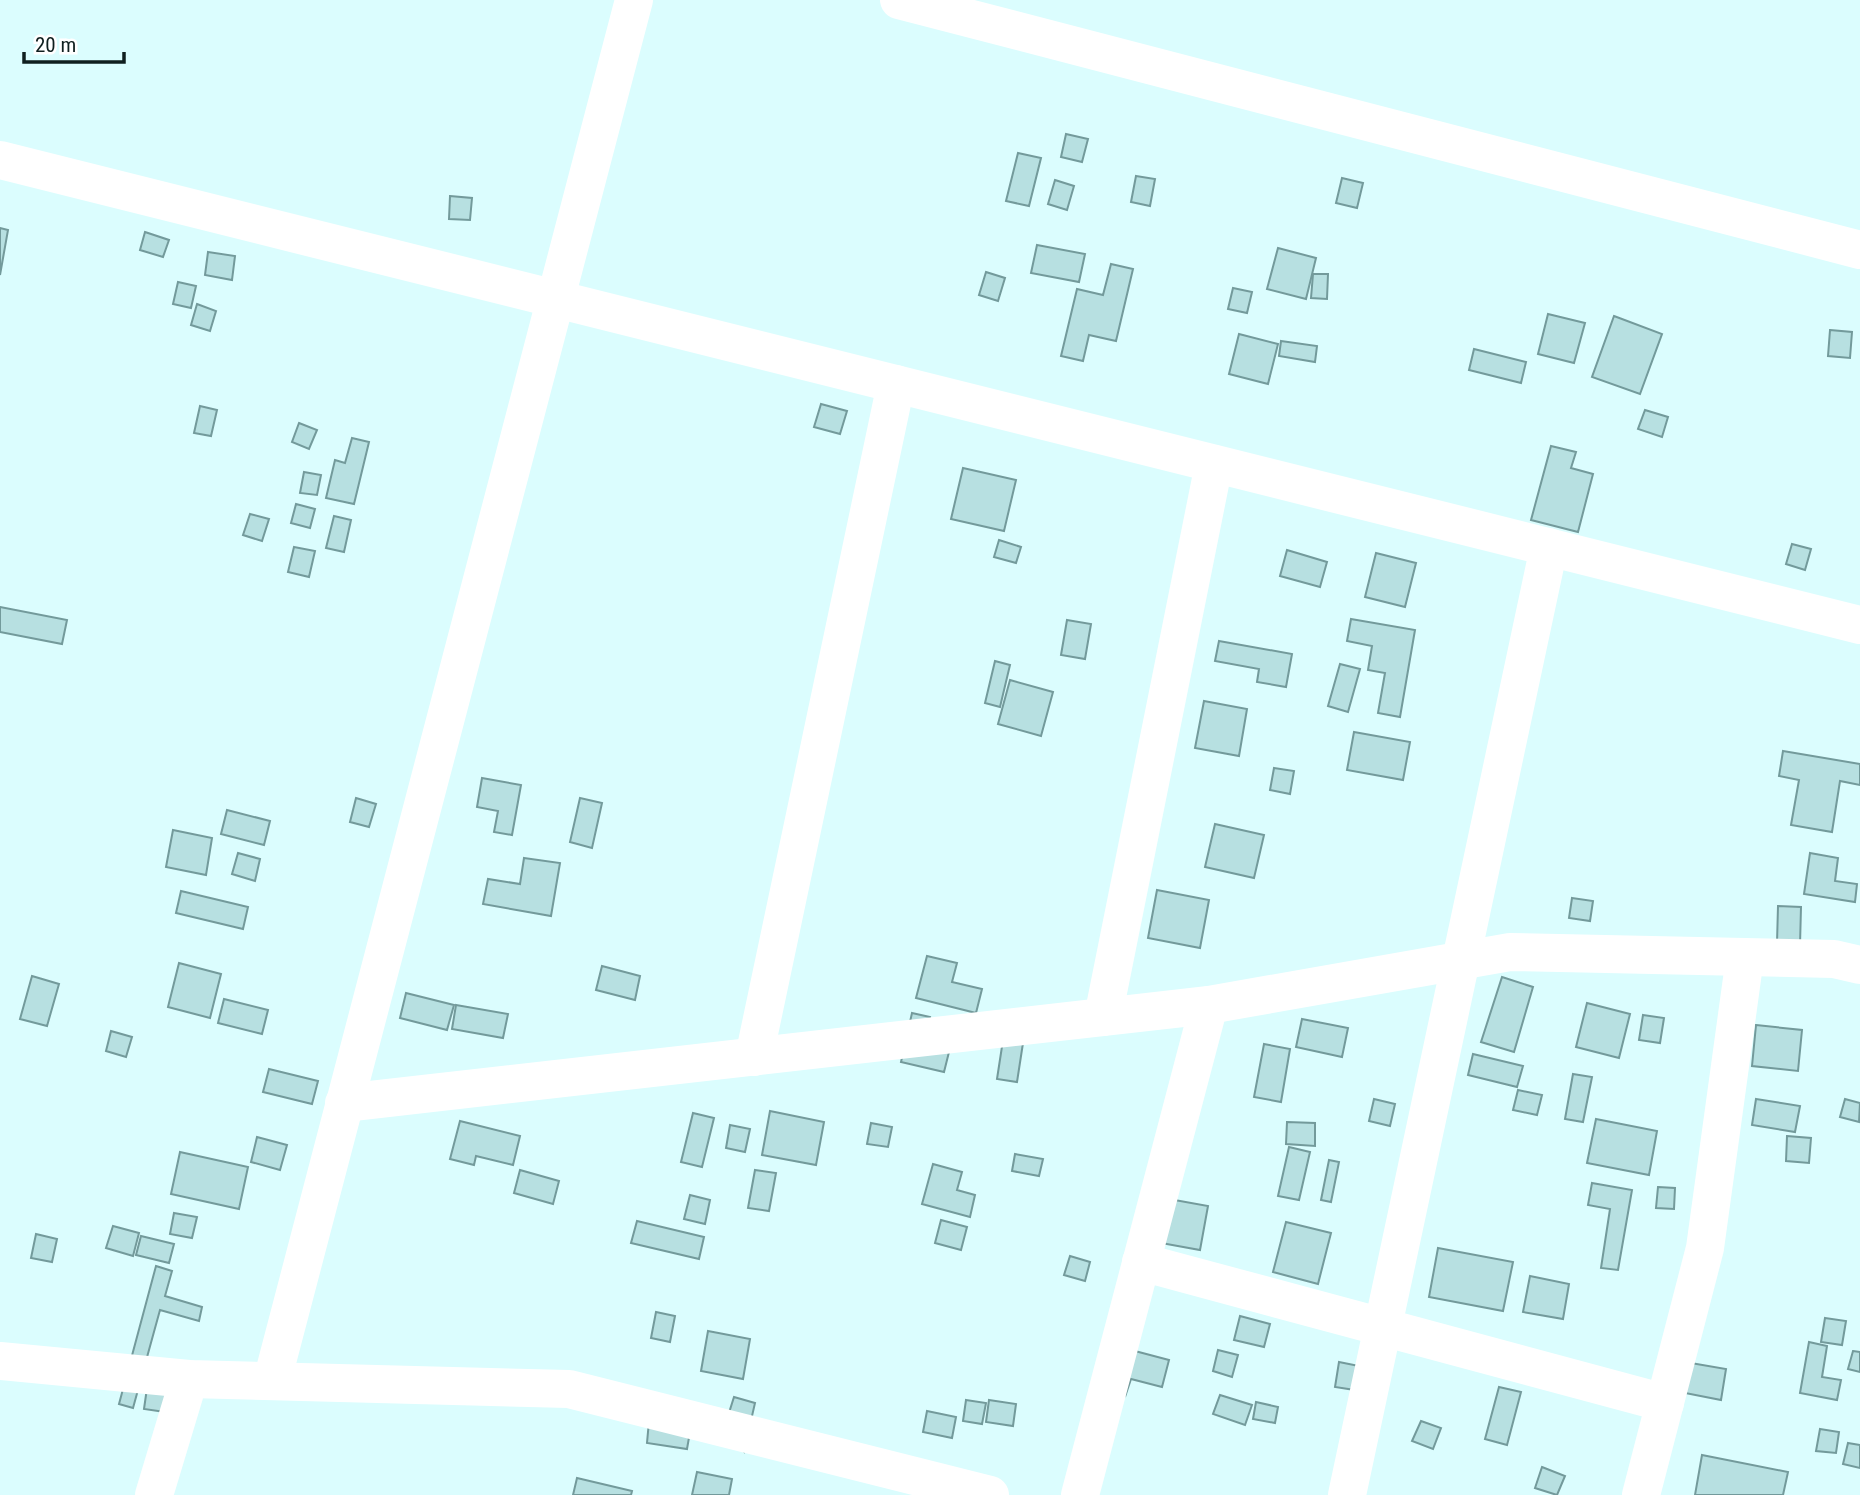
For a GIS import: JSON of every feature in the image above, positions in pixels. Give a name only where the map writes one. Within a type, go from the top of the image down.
[{"type":"street","points":[[272,1381],[634,0]]},
{"type":"street","points":[[899,0],[1860,250]]},
{"type":"street","points":[[0,160],[1860,625]]},
{"type":"street","points":[[754,1057],[896,384]]},
{"type":"street","points":[[1103,1017],[1214,464]]},
{"type":"street","points":[[1347,1495],[1549,547]]},
{"type":"street","points":[[344,1103],[1209,1005],[1510,952],[1834,959],[1860,965]]},
{"type":"street","points":[[1641,1495],[1705,1248],[1745,957]]},
{"type":"street","points":[[1080,1495],[1209,1005]]},
{"type":"street","points":[[1141,1262],[1665,1402]]},
{"type":"street","points":[[0,1361],[189,1379],[569,1388],[990,1495]]},
{"type":"street","points":[[154,1495],[189,1379]]},
{"type":"building","points":[[1066,134],[1088,139],[1082,162],[1061,157]]},
{"type":"building","points":[[1018,153],[1041,158],[1029,206],[1006,201]]},
{"type":"building","points":[[1136,176],[1155,179],[1150,206],[1131,202]]},
{"type":"building","points":[[1342,178],[1363,183],[1357,208],[1336,203]]},
{"type":"building","points":[[1055,180],[1074,186],[1067,210],[1048,204]]},
{"type":"building","points":[[450,196],[472,198],[470,220],[449,219]]},
{"type":"building","points":[[0,228],[8,230],[0,275]]},
{"type":"building","points":[[145,232],[169,240],[163,257],[140,250]]},
{"type":"building","points":[[1037,245],[1085,254],[1079,282],[1031,273]]},
{"type":"building","points":[[1278,248],[1316,258],[1306,299],[1267,289]]},
{"type":"building","points":[[208,252],[235,256],[232,280],[205,275]]},
{"type":"building","points":[[1111,264],[1133,269],[1116,341],[1089,335],[1083,361],[1061,356],[1077,289],[1103,295]]},
{"type":"building","points":[[986,272],[1005,278],[998,301],[979,295]]},
{"type":"building","points":[[1313,274],[1328,274],[1327,299],[1311,298]]},
{"type":"building","points":[[178,282],[196,286],[191,308],[173,304]]},
{"type":"building","points":[[1233,288],[1252,292],[1247,313],[1228,309]]},
{"type":"building","points":[[197,304],[216,311],[210,331],[191,325]]},
{"type":"building","points":[[1548,314],[1585,323],[1574,363],[1538,354]]},
{"type":"building","points":[[1614,316],[1662,334],[1640,394],[1592,377]]},
{"type":"building","points":[[1830,330],[1852,332],[1850,358],[1828,356]]},
{"type":"building","points":[[1239,334],[1278,344],[1268,384],[1229,374]]},
{"type":"building","points":[[1281,341],[1317,346],[1315,362],[1279,356]]},
{"type":"building","points":[[1474,349],[1526,362],[1521,383],[1469,370]]},
{"type":"building","points":[[821,404],[847,411],[840,434],[814,427]]},
{"type":"building","points":[[200,406],[217,410],[211,436],[194,433]]},
{"type":"building","points":[[1645,410],[1668,417],[1662,437],[1638,429]]},
{"type":"building","points":[[299,423],[317,430],[309,449],[292,442]]},
{"type":"building","points":[[352,438],[369,442],[354,504],[326,498],[335,460],[345,463]]},
{"type":"building","points":[[1551,446],[1576,452],[1571,468],[1593,474],[1578,532],[1531,520]]},
{"type":"building","points":[[963,468],[1016,480],[1004,531],[951,519]]},
{"type":"building","points":[[304,472],[321,475],[317,495],[300,493]]},
{"type":"building","points":[[296,504],[315,509],[310,528],[291,523]]},
{"type":"building","points":[[250,514],[269,519],[262,541],[243,535]]},
{"type":"building","points":[[334,516],[351,520],[344,552],[326,548]]},
{"type":"building","points":[[999,540],[1021,547],[1016,563],[994,557]]},
{"type":"building","points":[[1792,544],[1811,549],[1805,570],[1786,564]]},
{"type":"building","points":[[294,547],[315,551],[309,577],[288,572]]},
{"type":"building","points":[[1287,550],[1327,562],[1320,587],[1280,576]]},
{"type":"building","points":[[1376,553],[1416,563],[1405,607],[1365,597]]},
{"type":"building","points":[[0,607],[67,620],[62,644],[0,632]]},
{"type":"building","points":[[1351,619],[1415,630],[1400,717],[1378,713],[1385,673],[1368,670],[1372,646],[1347,641]]},
{"type":"building","points":[[1067,620],[1091,624],[1085,659],[1061,655]]},
{"type":"building","points":[[1219,641],[1292,654],[1286,687],[1257,682],[1259,669],[1215,661]]},
{"type":"building","points":[[995,661],[1010,665],[1000,707],[985,703]]},
{"type":"building","points":[[1340,664],[1360,669],[1348,712],[1328,706]]},
{"type":"building","points":[[1010,680],[1053,692],[1041,736],[998,724]]},
{"type":"building","points":[[1204,701],[1247,709],[1239,756],[1195,748]]},
{"type":"building","points":[[1354,732],[1410,742],[1403,780],[1347,770]]},
{"type":"building","points":[[1783,751],[1860,764],[1860,785],[1840,781],[1832,832],[1791,825],[1799,780],[1779,776]]},
{"type":"building","points":[[1274,768],[1294,771],[1290,794],[1270,790]]},
{"type":"building","points":[[482,778],[521,785],[512,835],[494,832],[498,811],[477,807]]},
{"type":"building","points":[[356,798],[376,804],[369,827],[350,822]]},
{"type":"building","points":[[580,798],[602,803],[592,848],[570,842]]},
{"type":"building","points":[[227,810],[270,821],[264,845],[221,834]]},
{"type":"building","points":[[1215,824],[1264,835],[1254,878],[1205,867]]},
{"type":"building","points":[[173,830],[212,838],[206,875],[166,867]]},
{"type":"building","points":[[238,853],[260,859],[255,881],[232,874]]},
{"type":"building","points":[[1810,853],[1838,858],[1835,881],[1857,884],[1855,902],[1804,894]]},
{"type":"building","points":[[524,858],[560,863],[551,916],[483,904],[488,879],[520,884]]},
{"type":"building","points":[[1157,890],[1209,900],[1200,948],[1148,938]]},
{"type":"building","points":[[181,891],[248,907],[243,929],[176,913]]},
{"type":"building","points":[[1572,898],[1593,901],[1590,921],[1569,918]]},
{"type":"building","points":[[1778,906],[1801,907],[1800,945],[1777,943]]},
{"type":"building","points":[[927,956],[957,963],[952,982],[982,989],[976,1013],[916,998]]},
{"type":"building","points":[[179,963],[221,974],[210,1018],[168,1007]]},
{"type":"building","points":[[602,966],[640,976],[635,1000],[596,990]]},
{"type":"building","points":[[32,976],[59,984],[47,1026],[20,1019]]},
{"type":"building","points":[[1502,977],[1533,987],[1514,1052],[1481,1042]]},
{"type":"building","points":[[406,993],[454,1005],[447,1030],[400,1018]]},
{"type":"building","points":[[224,999],[268,1010],[262,1034],[218,1023]]},
{"type":"building","points":[[1587,1003],[1630,1014],[1619,1058],[1576,1047]]},
{"type":"building","points":[[456,1005],[508,1014],[503,1038],[452,1029]]},
{"type":"building","points":[[912,1013],[930,1017],[924,1042],[950,1048],[944,1072],[901,1062]]},
{"type":"building","points":[[1643,1015],[1664,1018],[1660,1043],[1639,1040]]},
{"type":"building","points":[[1302,1019],[1348,1028],[1342,1057],[1296,1047]]},
{"type":"building","points":[[1756,1025],[1802,1030],[1798,1071],[1752,1066]]},
{"type":"building","points":[[111,1031],[132,1037],[126,1057],[106,1051]]},
{"type":"building","points":[[1003,1040],[1023,1043],[1017,1082],[997,1079]]},
{"type":"building","points":[[1264,1044],[1290,1049],[1281,1102],[1254,1097]]},
{"type":"building","points":[[1473,1054],[1523,1066],[1517,1087],[1468,1075]]},
{"type":"building","points":[[269,1069],[318,1081],[312,1104],[263,1092]]},
{"type":"building","points":[[1573,1074],[1592,1077],[1583,1122],[1565,1119]]},
{"type":"building","points":[[1518,1090],[1542,1095],[1537,1115],[1513,1110]]},
{"type":"building","points":[[1374,1099],[1395,1104],[1390,1126],[1369,1121]]},
{"type":"building","points":[[1756,1099],[1800,1106],[1795,1132],[1752,1125]]},
{"type":"building","points":[[1845,1099],[1860,1103],[1859,1122],[1840,1117]]},
{"type":"building","points":[[770,1111],[824,1122],[816,1165],[762,1155]]},
{"type":"building","points":[[693,1113],[714,1118],[702,1167],[681,1162]]},
{"type":"building","points":[[1596,1119],[1657,1131],[1649,1175],[1587,1163]]},
{"type":"building","points":[[460,1121],[520,1136],[513,1165],[476,1156],[474,1165],[450,1159]]},
{"type":"building","points":[[1287,1122],[1315,1123],[1315,1146],[1286,1144]]},
{"type":"building","points":[[871,1123],[892,1127],[888,1147],[867,1144]]},
{"type":"building","points":[[730,1125],[750,1129],[745,1152],[726,1148]]},
{"type":"building","points":[[1787,1136],[1811,1138],[1809,1163],[1786,1161]]},
{"type":"building","points":[[257,1137],[287,1145],[280,1170],[251,1162]]},
{"type":"building","points":[[1289,1147],[1310,1152],[1299,1200],[1278,1196]]},
{"type":"building","points":[[180,1152],[248,1167],[239,1209],[171,1194]]},
{"type":"building","points":[[1015,1154],[1043,1159],[1039,1176],[1012,1171]]},
{"type":"building","points":[[1329,1160],[1339,1162],[1331,1202],[1321,1200]]},
{"type":"building","points":[[933,1164],[962,1172],[957,1190],[975,1195],[970,1217],[922,1204]]},
{"type":"building","points":[[520,1170],[559,1181],[553,1204],[514,1193]]},
{"type":"building","points":[[755,1170],[776,1173],[769,1211],[748,1208]]},
{"type":"building","points":[[1592,1183],[1632,1190],[1618,1270],[1601,1268],[1610,1209],[1588,1205]]},
{"type":"building","points":[[1658,1187],[1675,1188],[1674,1209],[1656,1208]]},
{"type":"building","points":[[690,1195],[710,1200],[705,1224],[684,1219]]},
{"type":"building","points":[[1158,1197],[1208,1206],[1200,1250],[1150,1241]]},
{"type":"building","points":[[174,1213],[197,1217],[192,1238],[170,1234]]},
{"type":"building","points":[[941,1220],[967,1227],[961,1250],[935,1243]]},
{"type":"building","points":[[637,1221],[704,1237],[699,1259],[631,1243]]},
{"type":"building","points":[[1286,1222],[1331,1233],[1318,1284],[1273,1272]]},
{"type":"building","points":[[113,1226],[139,1233],[133,1256],[106,1248]]},
{"type":"building","points":[[36,1234],[57,1239],[52,1262],[31,1258]]},
{"type":"building","points":[[141,1236],[174,1244],[169,1263],[136,1255]]},
{"type":"building","points":[[1438,1248],[1513,1262],[1503,1311],[1429,1297]]},
{"type":"building","points":[[1070,1256],[1090,1262],[1085,1281],[1064,1275]]},
{"type":"building","points":[[156,1266],[172,1271],[165,1296],[202,1307],[199,1321],[160,1310],[133,1408],[119,1404]]},
{"type":"building","points":[[1530,1276],[1569,1284],[1563,1319],[1523,1312]]},
{"type":"building","points":[[656,1312],[675,1316],[670,1342],[651,1338]]},
{"type":"building","points":[[1240,1316],[1270,1324],[1264,1347],[1234,1340]]},
{"type":"building","points":[[1825,1318],[1846,1321],[1842,1345],[1821,1342]]},
{"type":"building","points":[[708,1331],[750,1339],[743,1379],[701,1371]]},
{"type":"building","points":[[1809,1342],[1827,1346],[1822,1377],[1841,1380],[1837,1400],[1800,1393]]},
{"type":"building","points":[[1116,1346],[1169,1360],[1162,1387],[1131,1379],[1126,1394]]},
{"type":"building","points":[[1218,1350],[1238,1355],[1232,1377],[1213,1371]]},
{"type":"building","points":[[1853,1351],[1860,1352],[1860,1372],[1848,1369]]},
{"type":"building","points":[[1339,1362],[1359,1366],[1355,1390],[1335,1387]]},
{"type":"building","points":[[1685,1362],[1726,1369],[1721,1400],[1680,1392]]},
{"type":"building","points":[[1499,1387],[1521,1392],[1507,1445],[1485,1439]]},
{"type":"building","points":[[147,1388],[182,1394],[179,1414],[144,1409]]},
{"type":"building","points":[[1220,1395],[1252,1405],[1245,1425],[1213,1414]]},
{"type":"building","points":[[734,1397],[755,1403],[744,1451],[728,1416]]},
{"type":"building","points":[[966,1400],[986,1403],[982,1424],[963,1421]]},
{"type":"building","points":[[989,1400],[1016,1404],[1013,1426],[986,1422]]},
{"type":"building","points":[[1256,1402],[1278,1407],[1275,1423],[1253,1419]]},
{"type":"building","points":[[927,1411],[956,1417],[952,1438],[923,1432]]},
{"type":"building","points":[[649,1421],[691,1426],[687,1449],[647,1443]]},
{"type":"building","points":[[1421,1421],[1441,1428],[1433,1449],[1412,1441]]},
{"type":"building","points":[[1820,1429],[1839,1432],[1836,1453],[1816,1451]]},
{"type":"building","points":[[1848,1443],[1860,1445],[1860,1468],[1843,1464]]},
{"type":"building","points":[[1702,1455],[1788,1472],[1783,1495],[1695,1495]]},
{"type":"building","points":[[1542,1467],[1565,1476],[1557,1495],[1535,1488]]},
{"type":"building","points":[[697,1472],[732,1479],[729,1495],[692,1495]]},
{"type":"building","points":[[577,1478],[632,1491],[631,1495],[573,1495]]}]
